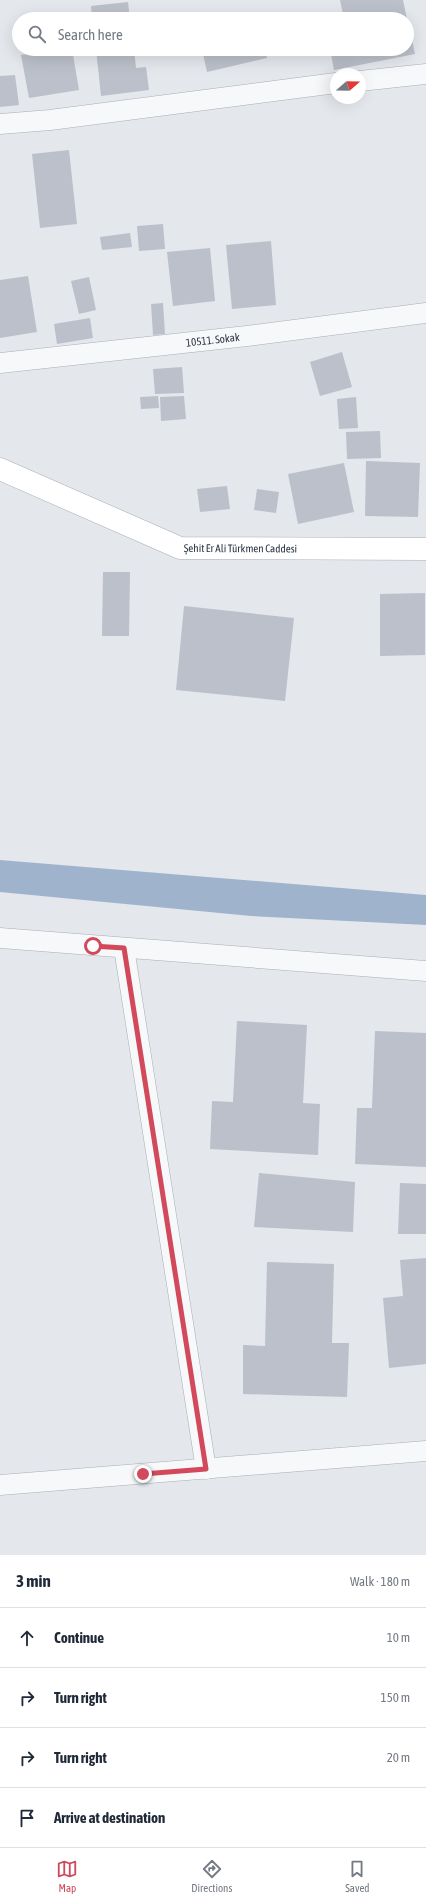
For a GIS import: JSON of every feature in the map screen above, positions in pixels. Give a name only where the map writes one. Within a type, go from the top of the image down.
[{"type":"street","points":[[366,80],[426,74]]},
{"type":"street","points":[[0,124],[50,120],[330,84]]},
{"type":"street","name":"10511. Sokak","points":[[0,364],[247,336],[426,313]]},
{"type":"street","name":"Şehit Er Ali Türkmen Caddesi","points":[[0,469],[180,548],[426,549]]},
{"type":"street","points":[[0,938],[426,971]]},
{"type":"street","points":[[124,948],[206,1469]]},
{"type":"street","points":[[0,1485],[426,1451]]},
{"type":"water","points":[[0,860],[426,895],[426,925],[251,916],[0,892]]},
{"type":"building","points":[[340,0],[403,0],[406,12],[343,12]]},
{"type":"building","points":[[128,2],[129,12],[91,12],[91,6]]},
{"type":"building","points":[[21,56],[73,56],[79,90],[29,98]]},
{"type":"building","points":[[97,56],[135,56],[136,68],[146,67],[149,90],[101,96]]},
{"type":"building","points":[[204,56],[267,56],[267,58],[207,72]]},
{"type":"building","points":[[331,56],[405,56],[344,68],[334,68]]},
{"type":"building","points":[[15,75],[19,105],[0,107],[0,76]]},
{"type":"building","points":[[69,150],[77,224],[40,228],[32,154]]},
{"type":"building","points":[[163,224],[165,249],[139,251],[137,226]]},
{"type":"building","points":[[130,233],[132,247],[102,250],[100,237]]},
{"type":"building","points":[[271,241],[276,305],[232,309],[226,245]]},
{"type":"building","points":[[210,248],[215,301],[173,306],[167,252]]},
{"type":"building","points":[[28,276],[37,332],[0,338],[0,280]]},
{"type":"building","points":[[89,277],[96,310],[79,314],[71,281]]},
{"type":"building","points":[[163,303],[165,334],[153,335],[151,304]]},
{"type":"building","points":[[90,318],[93,338],[57,344],[54,324]]},
{"type":"building","points":[[342,352],[352,387],[320,396],[310,362]]},
{"type":"building","points":[[182,367],[184,393],[155,394],[153,369]]},
{"type":"building","points":[[158,396],[159,408],[141,409],[140,397]]},
{"type":"building","points":[[184,396],[186,419],[161,421],[160,397]]},
{"type":"building","points":[[356,397],[358,428],[339,429],[337,399]]},
{"type":"building","points":[[380,431],[381,458],[347,459],[346,432]]},
{"type":"building","points":[[366,461],[420,463],[418,517],[365,516]]},
{"type":"building","points":[[344,463],[354,512],[298,524],[288,474]]},
{"type":"building","points":[[227,486],[230,509],[200,512],[197,489]]},
{"type":"building","points":[[257,489],[279,492],[276,513],[254,510]]},
{"type":"building","points":[[103,572],[130,572],[129,636],[102,636]]},
{"type":"building","points":[[425,593],[425,655],[380,656],[380,594]]},
{"type":"building","points":[[184,606],[294,618],[285,701],[176,690]]},
{"type":"building","points":[[237,1021],[307,1025],[303,1103],[320,1104],[318,1155],[210,1149],[212,1101],[233,1102]]},
{"type":"building","points":[[375,1031],[426,1033],[426,1167],[355,1164],[357,1108],[372,1108]]},
{"type":"building","points":[[259,1173],[355,1182],[353,1232],[254,1227]]},
{"type":"building","points":[[400,1183],[426,1184],[426,1234],[398,1234]]},
{"type":"building","points":[[426,1258],[426,1364],[389,1368],[383,1298],[403,1296],[400,1260]]},
{"type":"building","points":[[267,1262],[334,1264],[332,1343],[349,1343],[347,1397],[243,1394],[243,1345],[265,1346]]},
{"type":"route","points":[[93,946],[124,948],[206,1469],[143,1474]]}]
